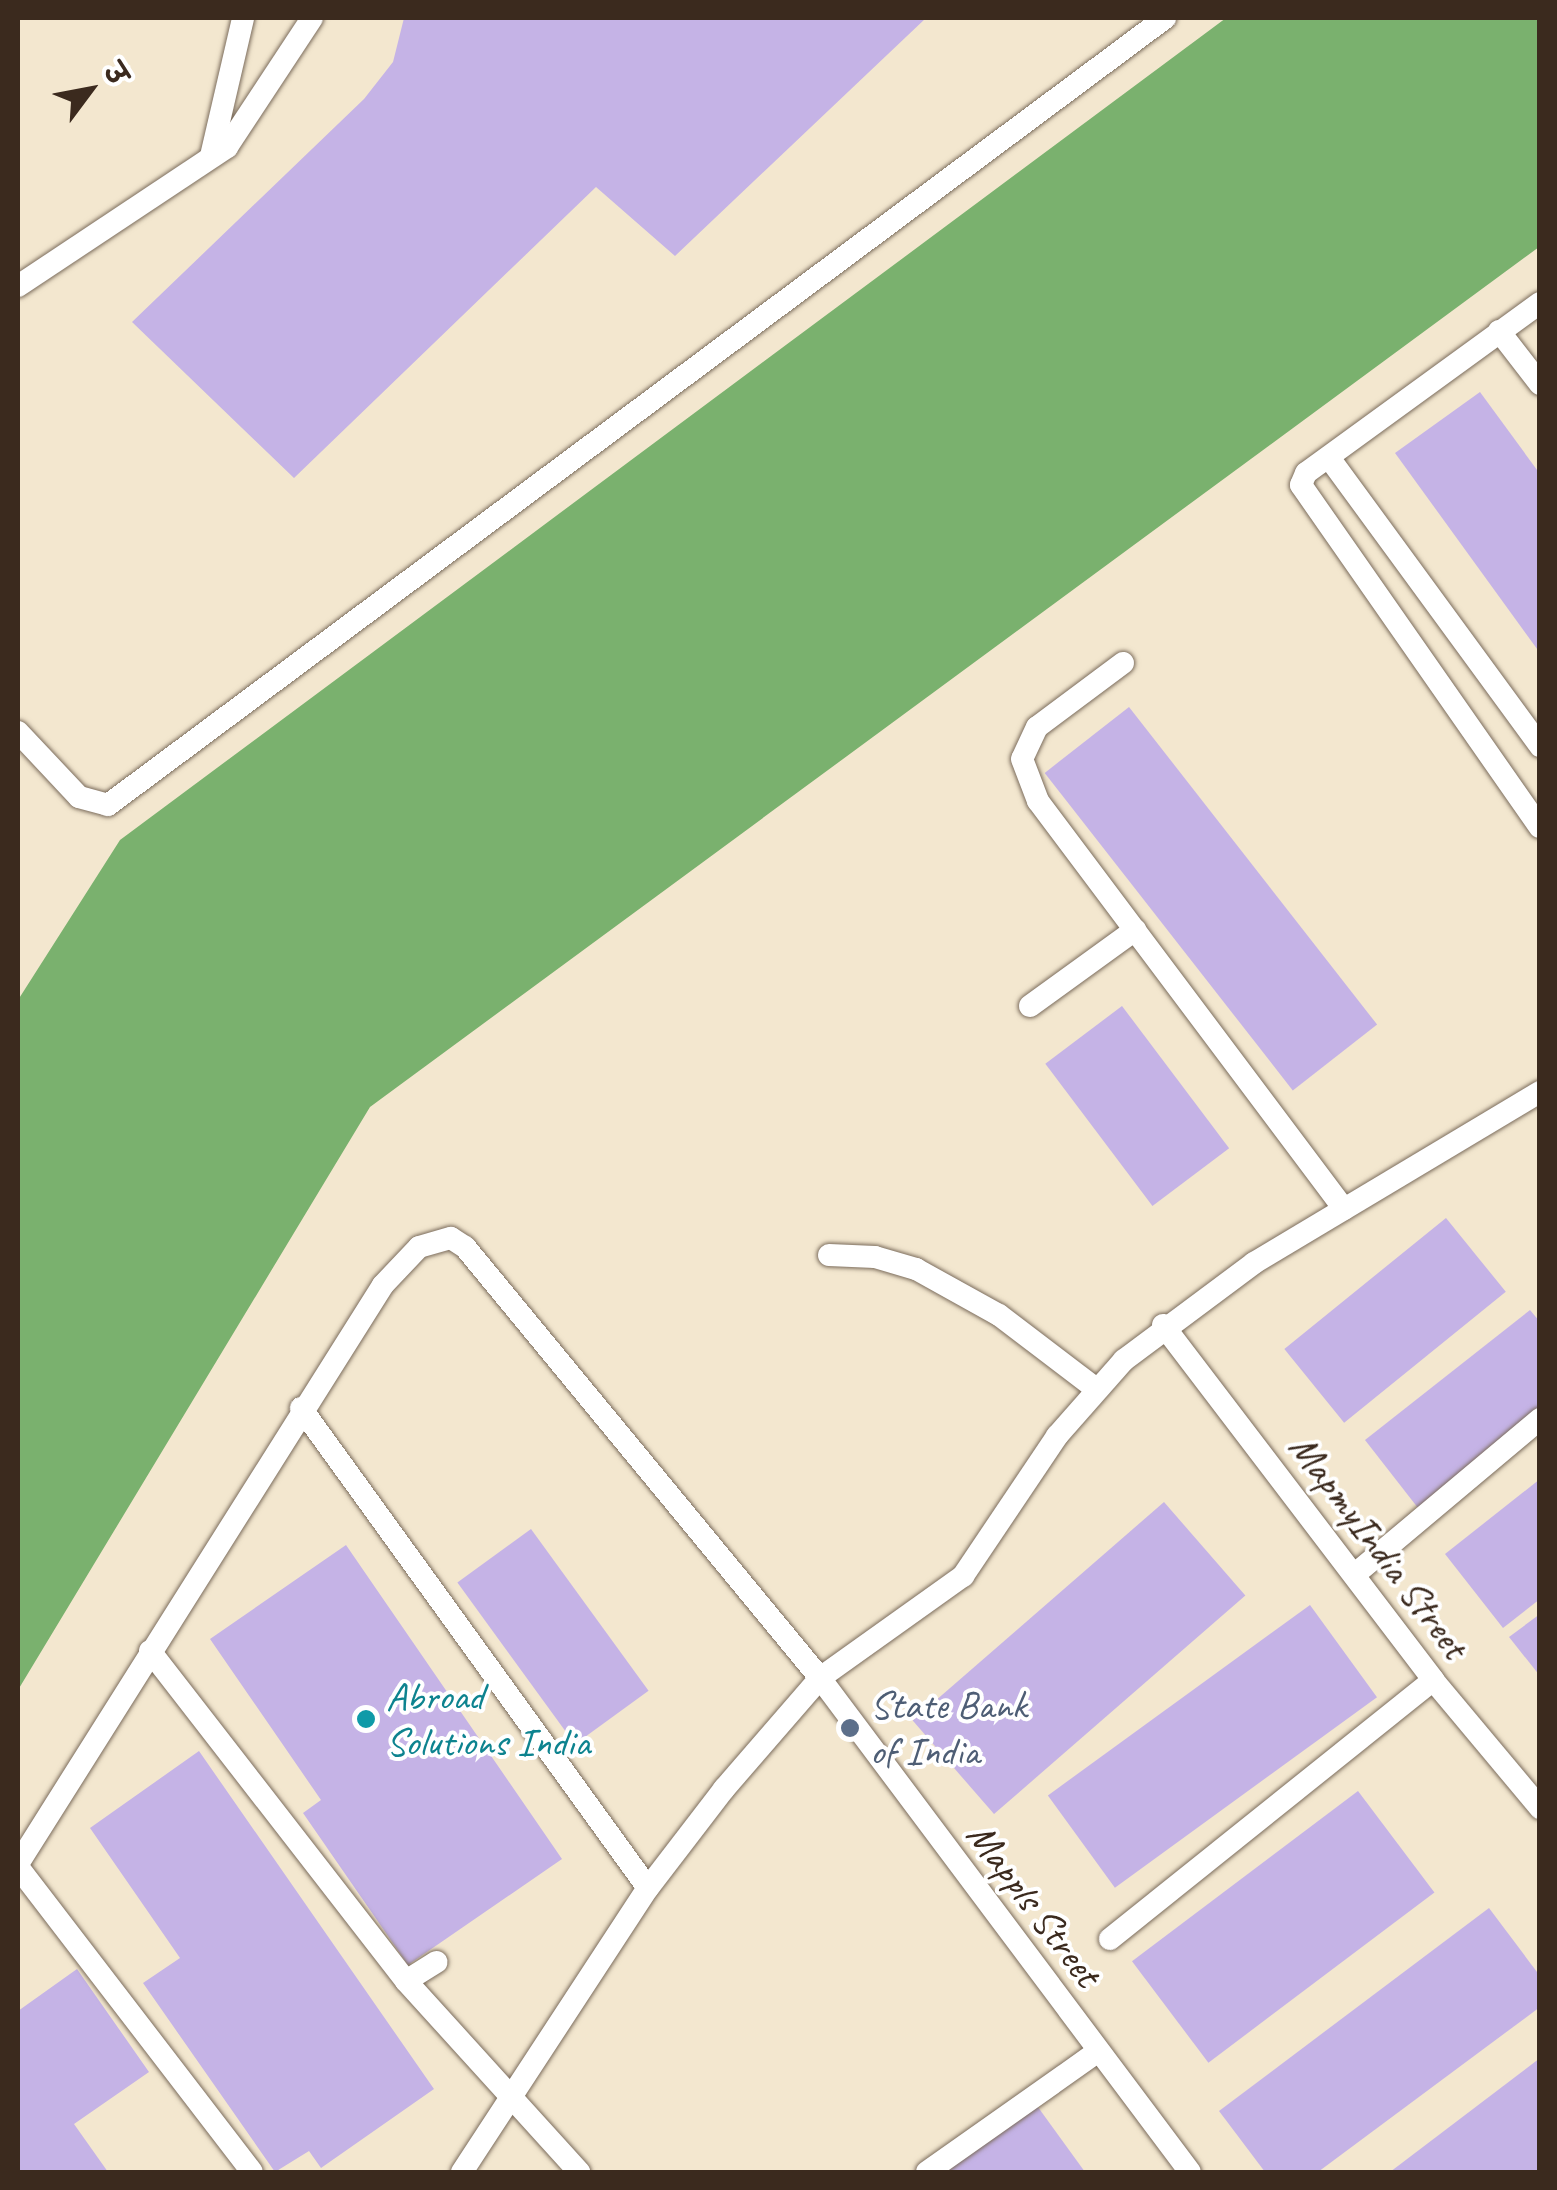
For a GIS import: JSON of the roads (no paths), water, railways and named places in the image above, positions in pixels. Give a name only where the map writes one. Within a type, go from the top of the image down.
[{"type":"lane","points":[[211,156],[243,18]]},
{"type":"lane","points":[[18,286],[227,147],[312,18]]},
{"type":"lane","points":[[18,732],[79,797],[108,805],[1164,18]]},
{"type":"lane","points":[[1540,303],[1302,476],[1303,487],[1540,826]]},
{"type":"lane","points":[[1500,331],[1540,384]]},
{"type":"lane","points":[[1330,459],[1540,746]]},
{"type":"lane","points":[[1123,664],[1037,727],[1022,759],[1038,800],[1344,1209]]},
{"type":"lane","points":[[1030,1006],[1135,930]]},
{"type":"lane","points":[[462,2172],[648,1888],[820,1678],[963,1576],[1096,1389],[1163,1325],[1344,1209],[1540,1092]]},
{"type":"lane","name":"Mappls Street","points":[[302,1408],[384,1285],[419,1247],[451,1238],[465,1246],[820,1678],[1190,2172]]},
{"type":"lane","points":[[829,1255],[875,1257],[916,1270],[999,1315],[1096,1389]]},
{"type":"lane","name":"MapmyIndia Street","points":[[1163,1325],[1433,1680],[1540,1808]]},
{"type":"lane","points":[[252,2172],[18,1865],[302,1408],[648,1888]]},
{"type":"lane","points":[[1354,1575],[1540,1419]]},
{"type":"lane","points":[[150,1650],[406,1980],[580,2172]]},
{"type":"lane","points":[[1110,1938],[1433,1680]]},
{"type":"lane","points":[[406,1980],[436,1962]]},
{"type":"lane","points":[[928,2172],[1098,2052]]},
{"type":"place","name":"Abroad Solutions India","points":[[366,1719]]},
{"type":"place","name":"State Bank of India","points":[[850,1728]]}]
